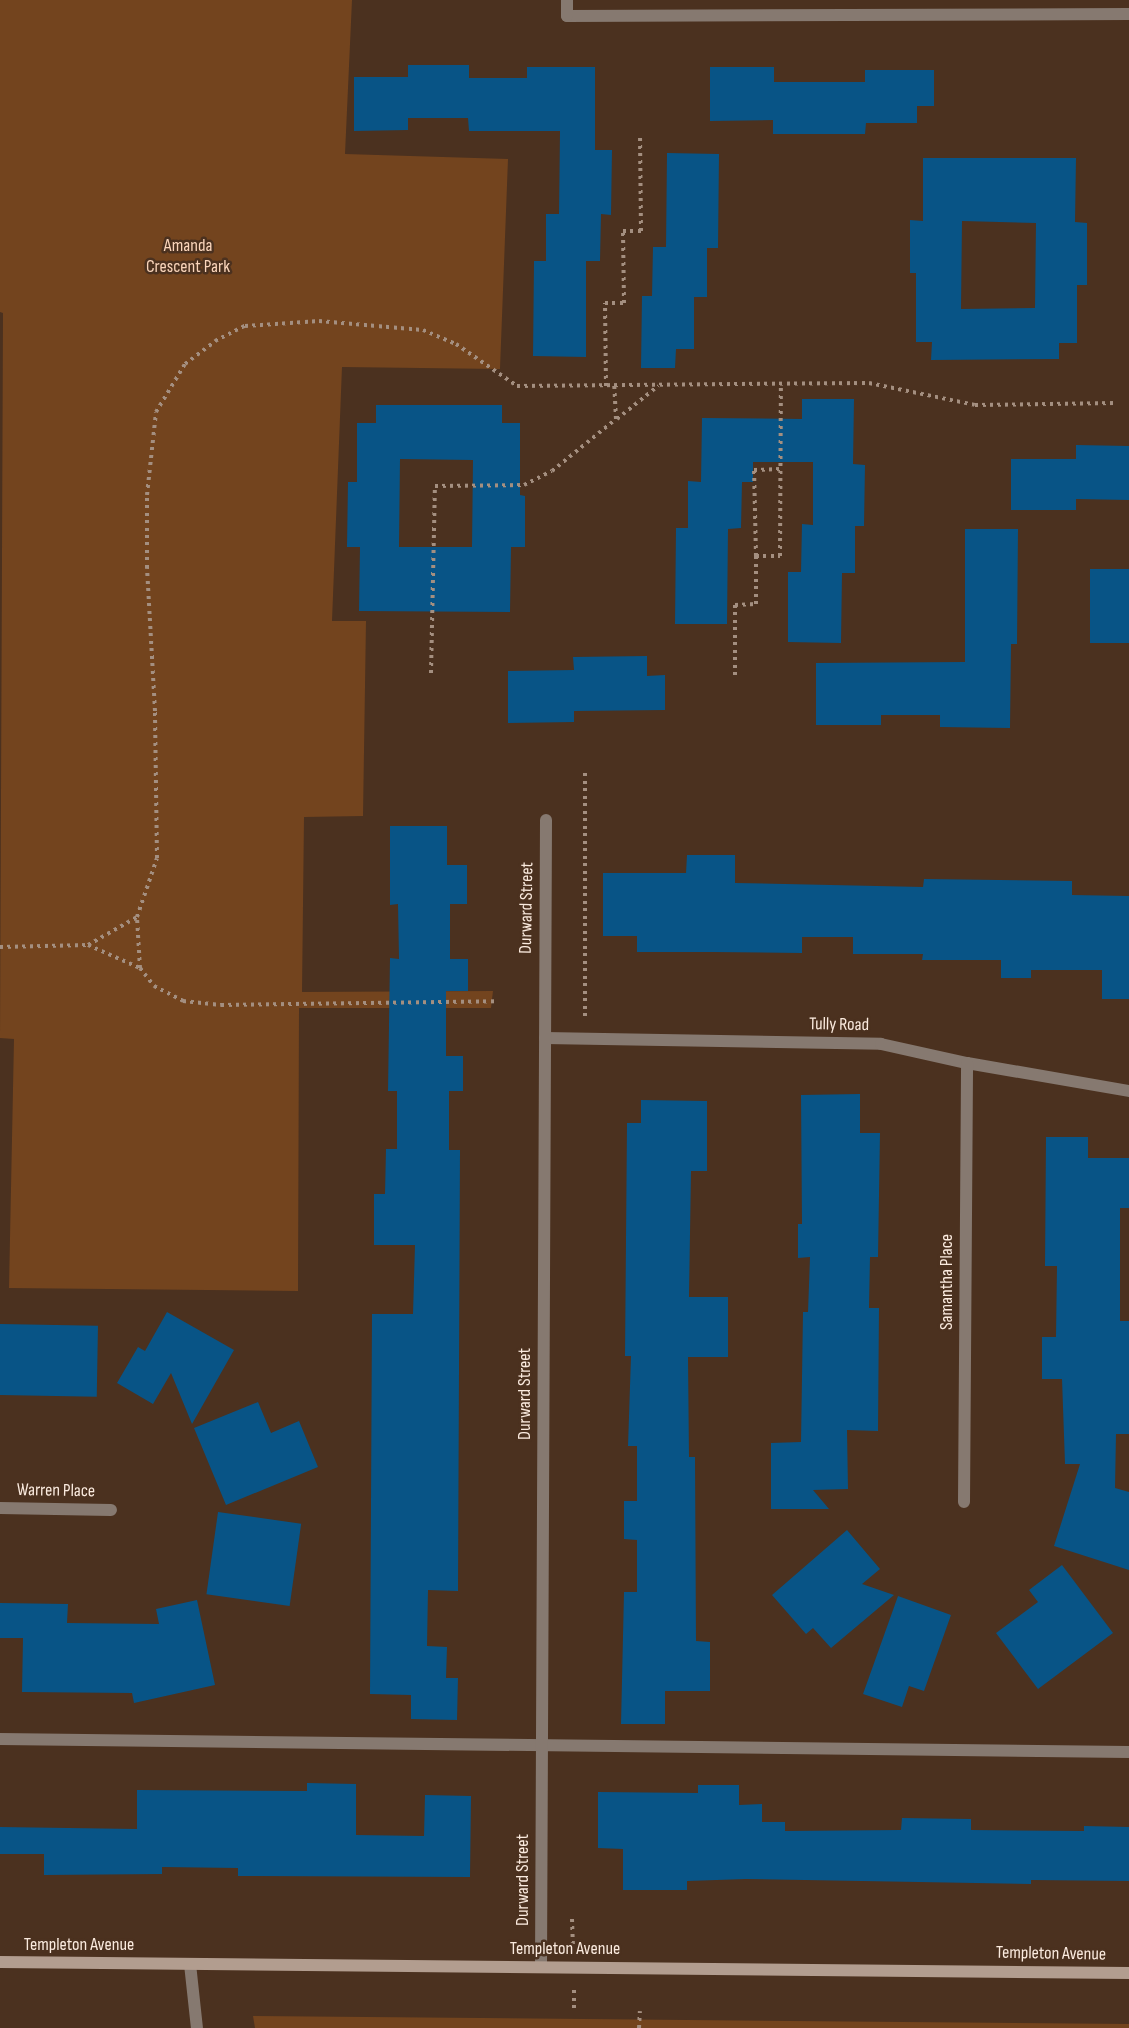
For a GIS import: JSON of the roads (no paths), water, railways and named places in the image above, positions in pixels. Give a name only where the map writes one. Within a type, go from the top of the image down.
[{"type":"street","points":[[567,0],[567,16],[1129,14]]},
{"type":"street","name":"Durward Street","points":[[541,1967],[546,820]]},
{"type":"street","name":"Tully Road","points":[[545,1038],[881,1044],[967,1063],[1129,1091]]},
{"type":"street","name":"Samantha Place","points":[[964,1502],[967,1063]]},
{"type":"street","name":"Warren Place","points":[[0,1508],[111,1510]]},
{"type":"street","points":[[0,1739],[541,1743],[1129,1752]]},
{"type":"street","name":"Templeton Avenue","points":[[0,1962],[1129,1973]]},
{"type":"street","points":[[190,1964],[197,2028]]},
{"type":"park label","name":"Amanda Crescent Park","points":[[188,257]]}]
